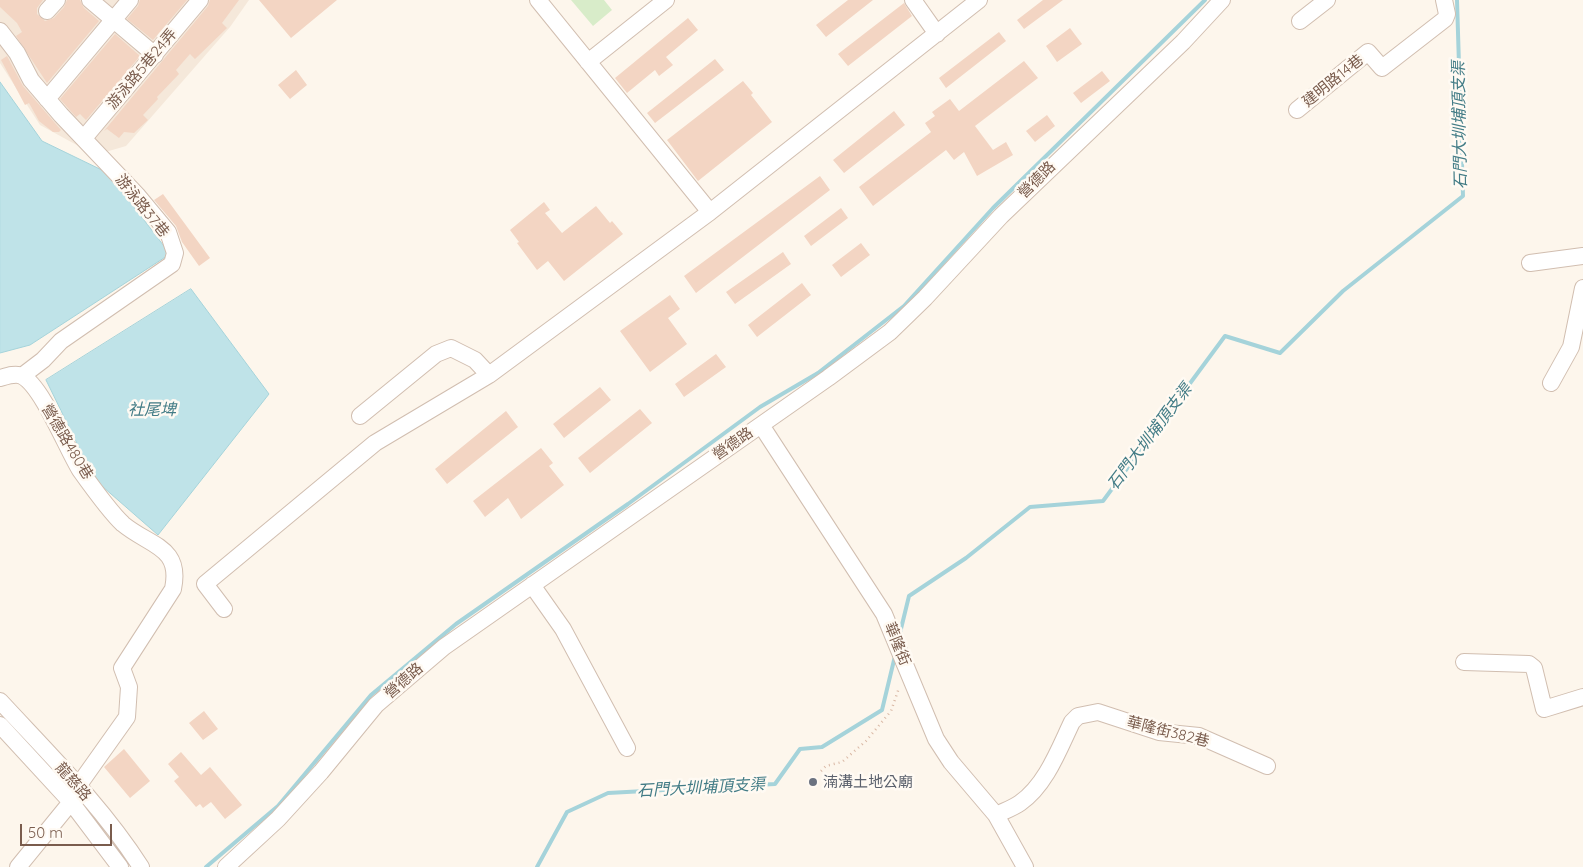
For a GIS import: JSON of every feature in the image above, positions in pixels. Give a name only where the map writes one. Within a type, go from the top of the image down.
[{"type":"street","points":[[90,0],[155,55]]},
{"type":"street","points":[[47,99],[130,0]]},
{"type":"street","name":"游泳路5巷24弄","points":[[84,138],[200,0]]},
{"type":"street","points":[[538,0],[710,212]]},
{"type":"street","points":[[588,62],[666,0]]},
{"type":"street","points":[[912,0],[937,34]]},
{"type":"street","points":[[224,609],[205,584],[375,443],[489,375],[710,212],[980,0]]},
{"type":"street","name":"營德路","points":[[226,867],[278,819],[321,772],[376,705],[444,647],[890,332],[925,298],[1026,191],[1144,80],[1222,0]]},
{"type":"street","points":[[1300,21],[1327,0]]},
{"type":"street","name":"建明路14巷","points":[[1297,110],[1368,52],[1382,68],[1445,19],[1447,14],[1444,0]]},
{"type":"street","name":"游泳路37巷","points":[[0,31],[17,53],[31,80],[138,196],[168,232],[175,253],[172,264],[61,341],[43,360],[22,376]]},
{"type":"street","points":[[1530,263],[1583,256]]},
{"type":"street","points":[[1551,383],[1571,347],[1583,288]]},
{"type":"street","points":[[360,416],[436,354],[452,348],[475,360],[489,375]]},
{"type":"street","points":[[0,378],[13,375],[22,376]]},
{"type":"street","name":"營德路480巷","points":[[18,867],[72,802],[78,786],[127,717],[129,687],[122,668],[174,590],[176,575],[172,559],[163,549],[123,524],[81,470],[35,387],[22,376]]},
{"type":"street","name":"華隆街","points":[[761,424],[884,614],[936,740],[951,762],[996,815],[1025,867]]},
{"type":"street","points":[[532,585],[563,629],[627,748]]},
{"type":"street","points":[[1464,662],[1529,664],[1534,668],[1544,709],[1583,698]]},
{"type":"street","name":"龍慈路","points":[[0,701],[78,786],[127,846],[141,867]]},
{"type":"street","name":"華隆街382巷","points":[[996,815],[1020,802],[1034,791],[1050,766],[1072,722],[1078,716],[1087,712],[1098,712],[1159,732],[1199,736],[1267,766]]},
{"type":"street","name":"龍慈路","points":[[0,726],[72,802],[120,867]]},
{"type":"path","points":[[821,771],[826,766],[842,762],[873,734],[891,711],[901,684]]},
{"type":"shaded area","points":[[0,0],[249,0],[230,27],[126,146],[95,155],[40,125],[0,63]]},
{"type":"green space","points":[[571,0],[604,0],[612,10],[593,26]]},
{"type":"water","points":[[0,82],[42,141],[108,173],[170,254],[30,345],[0,353]]},
{"type":"water","name":"社尾埤","points":[[191,289],[269,394],[158,535],[95,480],[46,380]]},
{"type":"building","points":[[0,0],[43,0],[37,8],[37,14],[45,21],[54,18],[64,7],[67,0],[80,0],[84,8],[99,21],[47,83],[16,36],[22,32],[17,23],[0,7]]},
{"type":"building","points":[[140,0],[187,0],[153,40],[127,19],[138,6]]},
{"type":"building","points":[[210,0],[239,0],[222,23],[227,28],[195,59],[190,54],[176,70],[179,74],[143,115],[148,120],[134,133],[124,132],[119,138],[107,129],[104,131],[208,6]]},
{"type":"building","points":[[259,0],[337,0],[291,38]]},
{"type":"building","points":[[848,0],[873,0],[826,37],[816,25]]},
{"type":"building","points":[[1043,0],[1063,0],[1024,29],[1017,20]]},
{"type":"building","points":[[904,3],[912,16],[848,66],[838,54]]},
{"type":"building","points":[[688,18],[698,30],[666,57],[673,65],[659,76],[655,70],[627,93],[615,78]]},
{"type":"building","points":[[1070,28],[1082,44],[1057,62],[1046,46]]},
{"type":"building","points":[[999,32],[1006,41],[946,88],[939,78]]},
{"type":"building","points":[[115,34],[140,56],[86,120],[80,114],[76,117],[60,99]]},
{"type":"building","points":[[7,56],[23,86],[61,130],[59,132],[53,132],[39,121],[29,103],[25,105],[1,60]]},
{"type":"building","points":[[715,59],[724,70],[655,123],[647,113]]},
{"type":"building","points":[[1024,61],[1038,78],[975,126],[993,150],[1006,142],[1013,155],[977,176],[964,152],[954,160],[946,150],[873,206],[859,187],[931,132],[925,123],[935,116],[932,112],[950,99],[959,111]]},
{"type":"building","points":[[296,70],[307,85],[290,99],[278,85]]},
{"type":"building","points":[[1102,71],[1110,81],[1081,103],[1073,93]]},
{"type":"building","points":[[743,81],[753,93],[751,95],[772,122],[698,181],[667,140]]},
{"type":"building","points":[[894,111],[905,125],[844,173],[833,160]]},
{"type":"building","points":[[1047,115],[1055,126],[1035,142],[1026,131]]},
{"type":"building","points":[[820,176],[830,190],[696,293],[684,276]]},
{"type":"building","points":[[163,194],[210,258],[199,266],[182,242],[176,226],[154,200]]},
{"type":"building","points":[[544,202],[550,210],[545,213],[562,233],[596,206],[610,223],[612,221],[623,234],[564,281],[548,261],[537,270],[510,230]]},
{"type":"building","points":[[841,208],[848,218],[811,246],[804,236]]},
{"type":"building","points":[[861,243],[870,255],[841,277],[832,265]]},
{"type":"building","points":[[783,252],[791,264],[735,304],[726,292]]},
{"type":"building","points":[[802,283],[811,295],[757,337],[748,325]]},
{"type":"building","points":[[670,295],[680,309],[668,318],[687,344],[650,372],[620,331]]},
{"type":"building","points":[[716,354],[726,367],[684,397],[675,384]]},
{"type":"building","points":[[600,387],[611,400],[564,438],[553,424]]},
{"type":"building","points":[[640,409],[652,423],[590,473],[578,458]]},
{"type":"building","points":[[506,411],[518,427],[447,484],[435,469]]},
{"type":"building","points":[[541,448],[553,463],[549,466],[564,485],[521,519],[508,498],[485,517],[473,501]]},
{"type":"building","points":[[204,711],[218,729],[203,740],[189,723]]},
{"type":"building","points":[[124,749],[150,781],[130,798],[104,767]]},
{"type":"building","points":[[181,752],[201,775],[210,767],[242,805],[225,819],[211,802],[203,808],[200,804],[196,807],[174,781],[179,777],[168,764]]},
{"type":"waterway","name":"石門大圳埔頂支渠","points":[[206,867],[278,806],[371,695],[456,624],[628,504],[760,407],[818,373],[904,306],[993,208],[1205,0]]},
{"type":"waterway","name":"石門大圳埔頂支渠","points":[[899,637],[909,596],[966,558],[1030,507],[1103,501],[1225,336],[1280,353],[1343,291],[1463,196],[1457,0]]},
{"type":"waterway","name":"石門大圳埔頂支渠","points":[[537,867],[567,812],[608,793],[775,784],[800,749],[822,747],[882,710],[895,656]]},
{"type":"place","name":"湳溝土地公廟","points":[[813,782]]}]
